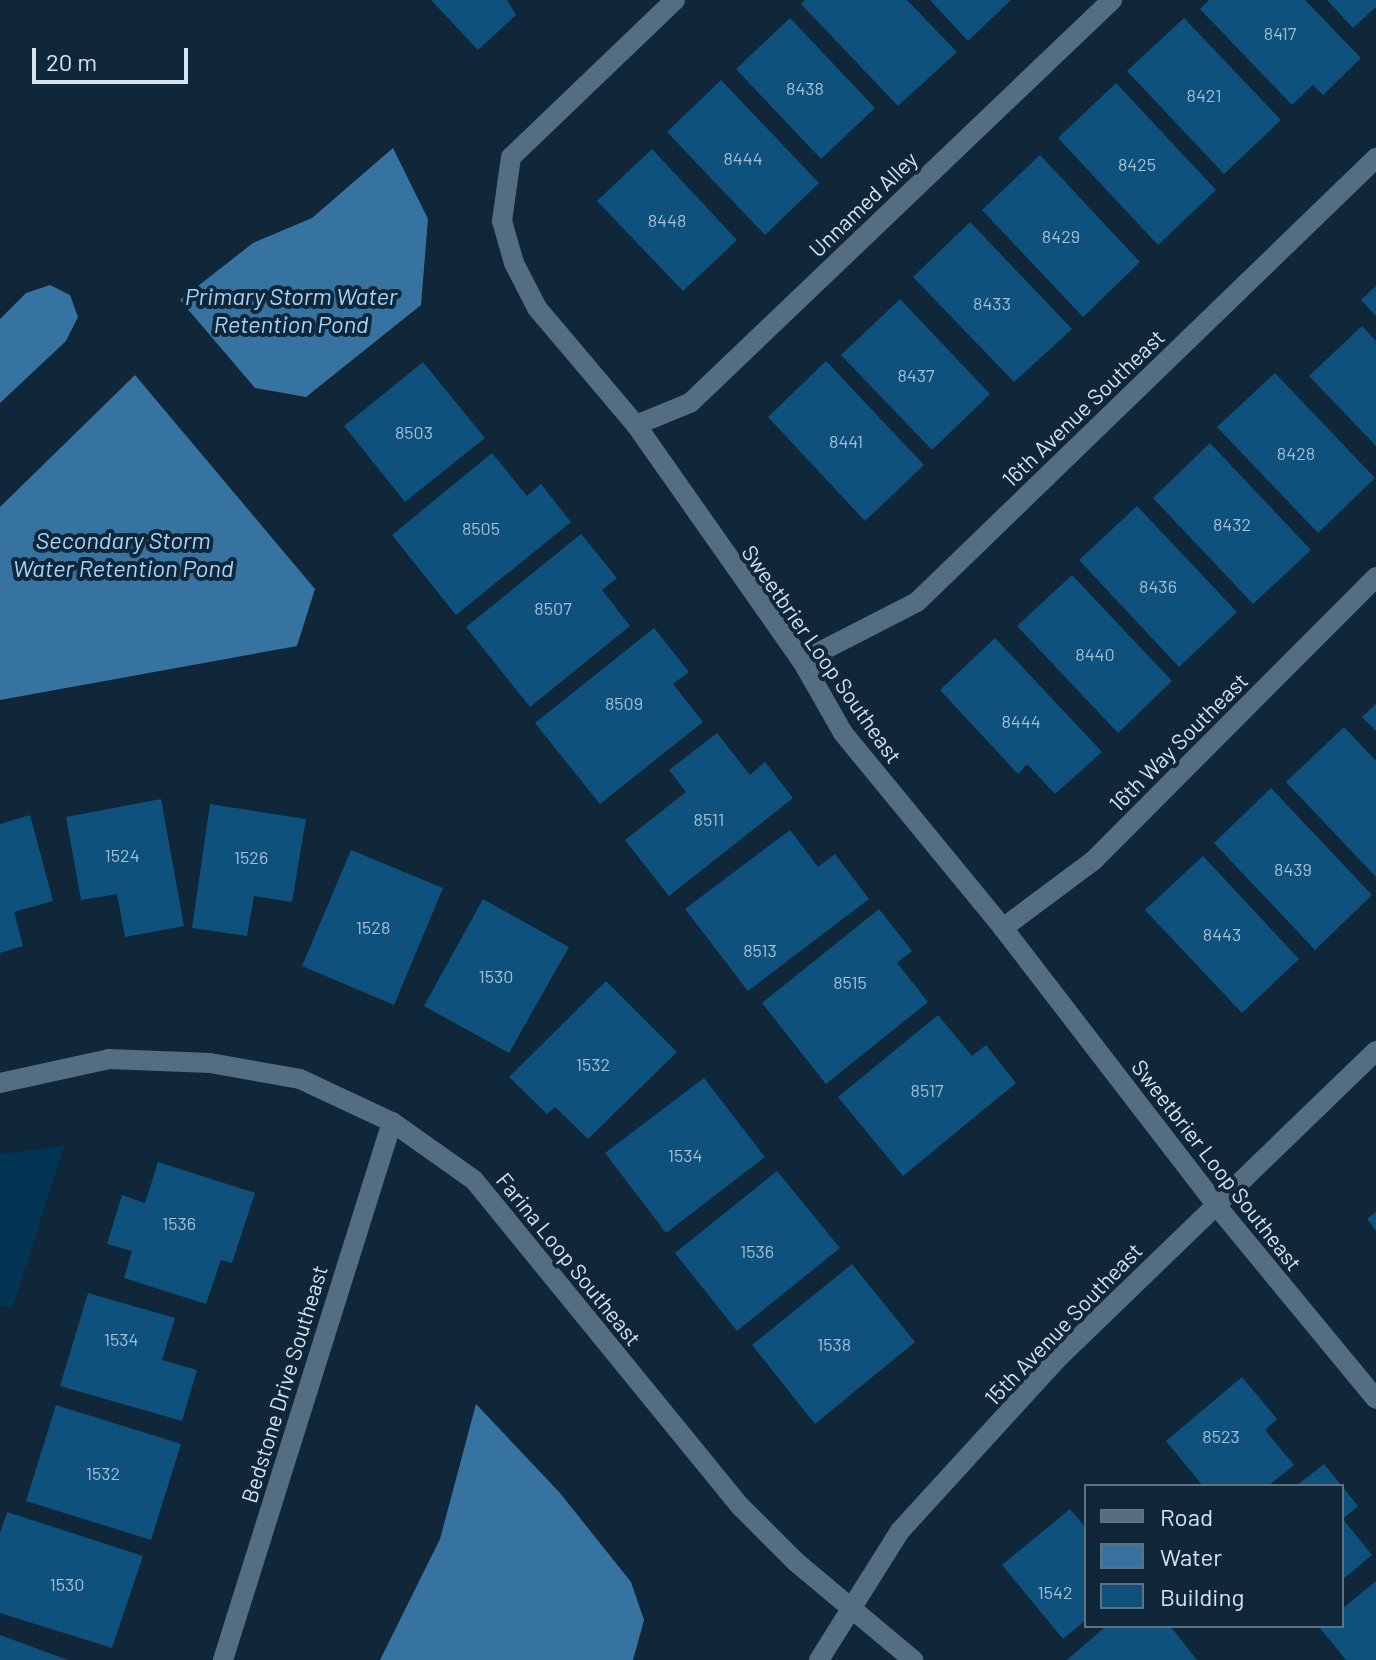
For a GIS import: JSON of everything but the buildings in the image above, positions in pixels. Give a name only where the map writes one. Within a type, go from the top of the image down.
[{"type":"street","name":"Sweetbrier Loop Southeast","points":[[675,0],[511,157],[504,189],[502,221],[514,263],[537,308],[636,425],[802,661],[843,733],[1003,928],[1216,1205],[1376,1399]]},
{"type":"street","name":"Unnamed Alley","points":[[636,425],[690,403],[1112,0]]},
{"type":"street","name":"16th Avenue Southeast","points":[[802,661],[917,602],[1376,158]]},
{"type":"street","name":"16th Way Southeast","points":[[1003,928],[1093,861],[1376,577]]},
{"type":"street","name":"15th Avenue Southeast","points":[[819,1660],[849,1606],[900,1531],[1058,1358],[1376,1051]]},
{"type":"street","name":"Farina Loop Southeast","points":[[0,1083],[109,1059],[210,1063],[300,1079],[392,1122],[474,1180],[741,1507],[913,1660]]},
{"type":"street","name":"Bedstone Drive Southeast","points":[[223,1660],[392,1122]]},
{"type":"shaded area","points":[[64,1146],[12,1309],[0,1305],[0,1154]]},
{"type":"water","name":"Primary Storm Water Retention Pond","points":[[393,148],[428,219],[421,305],[306,397],[255,388],[180,300],[253,243],[312,218]]},
{"type":"water","points":[[50,285],[70,295],[78,317],[66,341],[0,403],[0,319],[26,293]]},
{"type":"water","name":"Secondary Storm Water Retention Pond","points":[[135,375],[315,589],[297,646],[0,700],[0,507]]},
{"type":"water","points":[[476,1404],[560,1493],[631,1582],[644,1620],[633,1660],[380,1660],[440,1539]]}]
